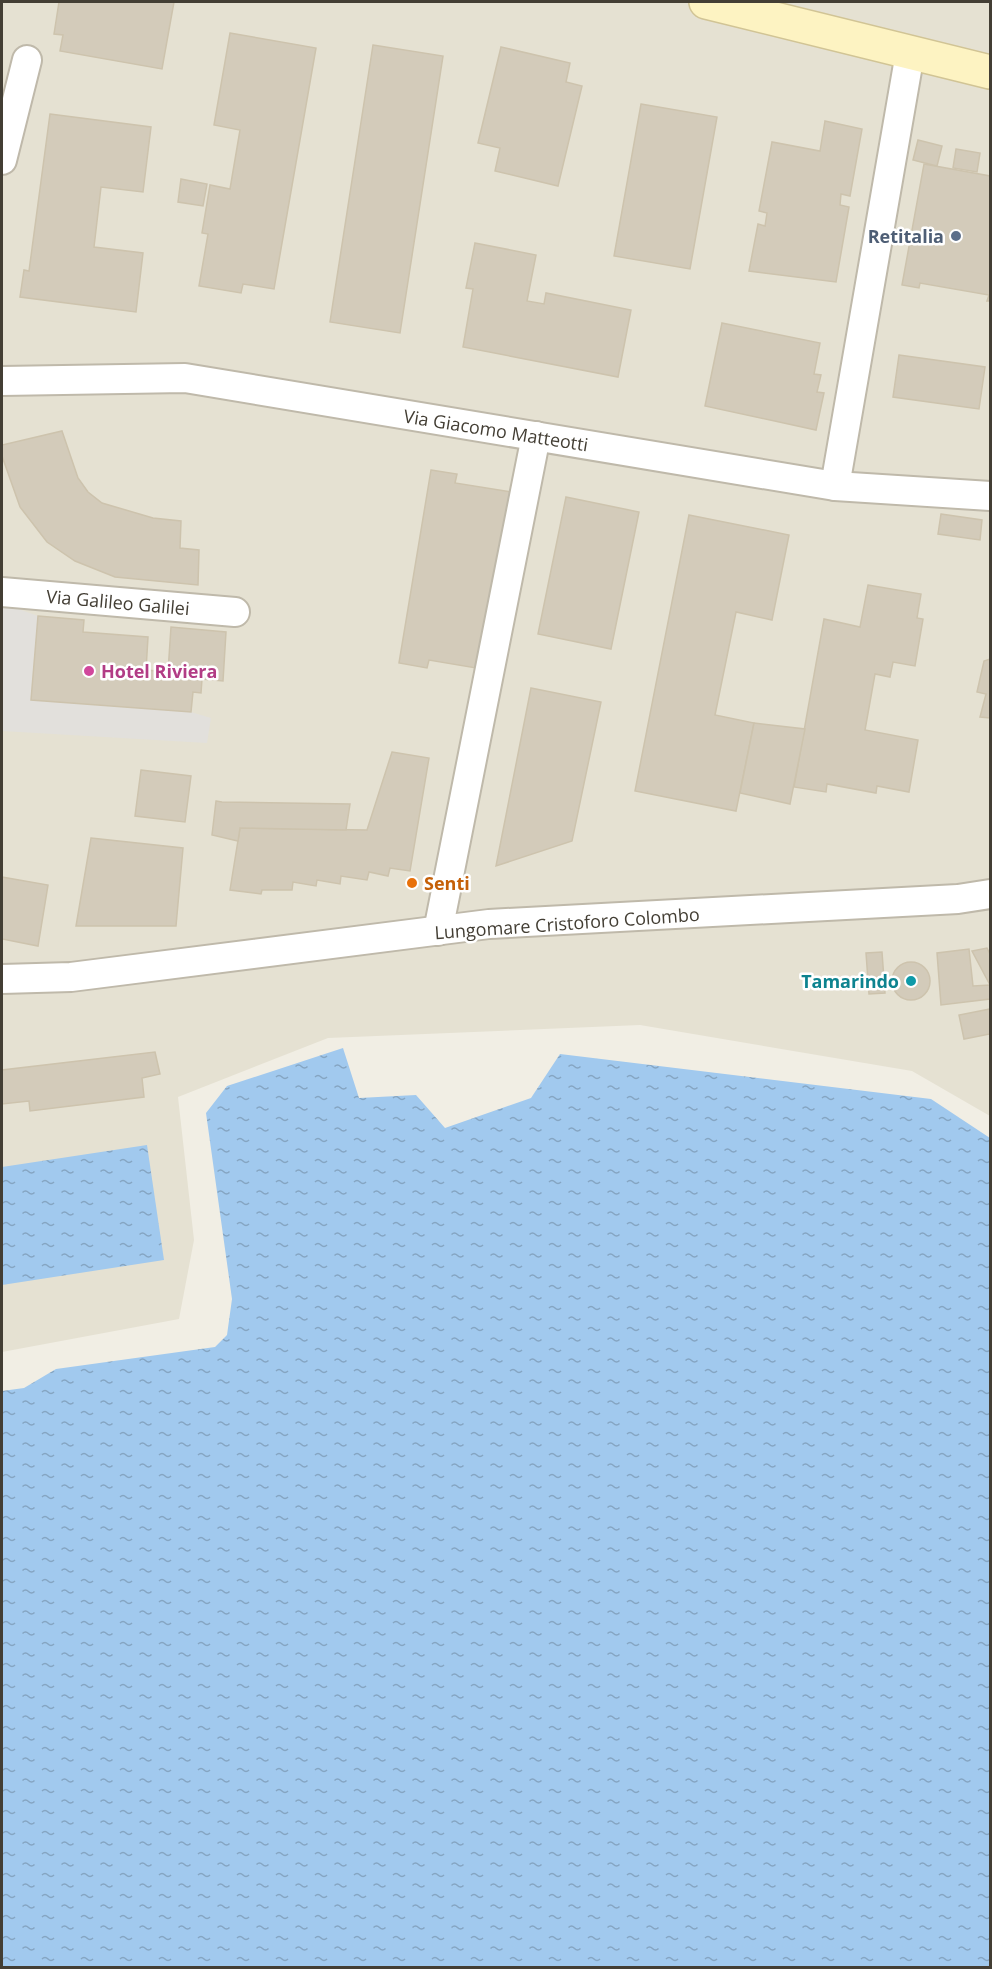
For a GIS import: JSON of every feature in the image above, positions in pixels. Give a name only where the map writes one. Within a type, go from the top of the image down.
[{"type":"main road","points":[[706,2],[990,72]]},
{"type":"street","points":[[835,486],[910,52]]},
{"type":"street","points":[[2,160],[27,60]]},
{"type":"street","name":"Via Giacomo Matteotti","points":[[2,381],[185,378],[835,486],[990,496]]},
{"type":"street","points":[[438,931],[536,436]]},
{"type":"street","name":"Via Galileo Galilei","points":[[2,592],[235,612]]},
{"type":"street","name":"Lungomare Cristoforo Colombo","points":[[2,979],[71,977],[489,924],[946,900],[990,894]]},
{"type":"shaded area","points":[[2,2],[990,2],[990,1116],[912,1071],[640,1025],[328,1038],[178,1097],[194,1240],[179,1319],[2,1352]]},
{"type":"shaded area","points":[[2,603],[38,616],[31,700],[191,712],[211,718],[207,743],[2,731]]},
{"type":"water","points":[[343,1048],[359,1098],[416,1095],[445,1128],[531,1098],[560,1054],[931,1099],[990,1138],[990,1967],[2,1967],[2,1391],[24,1388],[56,1369],[215,1347],[227,1335],[232,1299],[206,1113],[227,1086]]},
{"type":"water","points":[[147,1145],[164,1260],[2,1285],[2,1167]]},
{"type":"building","points":[[59,2],[174,2],[162,69],[60,51],[63,35],[54,34]]},
{"type":"building","points":[[230,33],[316,48],[274,289],[243,284],[241,293],[199,286],[208,234],[202,233],[210,185],[230,189],[240,130],[214,125]]},
{"type":"building","points":[[373,45],[443,56],[400,333],[330,322]]},
{"type":"building","points":[[501,47],[570,63],[566,82],[582,86],[558,186],[495,171],[500,148],[478,143]]},
{"type":"building","points":[[641,104],[717,117],[690,269],[614,256]]},
{"type":"building","points":[[50,114],[151,127],[143,192],[101,187],[94,247],[143,253],[136,312],[20,297],[24,270],[29,271]]},
{"type":"building","points":[[825,121],[862,129],[850,196],[841,194],[840,205],[849,207],[836,282],[749,271],[758,224],[765,226],[767,213],[759,211],[772,142],[820,151]]},
{"type":"building","points":[[918,140],[942,146],[937,166],[913,160]]},
{"type":"building","points":[[956,149],[980,153],[977,172],[953,168]]},
{"type":"building","points":[[924,164],[990,176],[990,301],[987,301],[989,295],[920,283],[919,288],[902,285]]},
{"type":"building","points":[[181,179],[207,184],[203,206],[178,202]]},
{"type":"building","points":[[475,243],[536,255],[527,301],[544,304],[546,293],[631,310],[618,377],[463,347],[473,289],[466,288]]},
{"type":"building","points":[[722,323],[820,343],[814,374],[821,375],[817,392],[824,393],[816,430],[705,406]]},
{"type":"building","points":[[899,355],[985,367],[979,409],[893,397]]},
{"type":"building","points":[[62,431],[78,478],[88,492],[102,503],[153,518],[181,521],[180,548],[199,550],[198,585],[115,577],[75,561],[47,542],[20,507],[2,456],[2,445]]},
{"type":"building","points":[[431,470],[457,474],[455,483],[511,492],[482,669],[429,660],[427,668],[399,663]]},
{"type":"building","points":[[566,497],[639,512],[611,649],[538,634]]},
{"type":"building","points":[[941,514],[982,520],[980,540],[938,534]]},
{"type":"building","points":[[689,515],[789,535],[772,620],[736,612],[715,715],[754,723],[736,811],[635,791]]},
{"type":"building","points":[[868,585],[921,594],[917,618],[923,619],[915,666],[893,662],[890,677],[875,674],[865,730],[918,740],[909,792],[877,786],[876,793],[827,784],[826,792],[794,787],[824,619],[860,627]]},
{"type":"building","points":[[38,616],[84,620],[83,632],[148,637],[146,670],[168,672],[171,627],[226,632],[223,681],[202,679],[201,693],[193,692],[191,712],[31,700]]},
{"type":"building","points":[[990,659],[990,718],[980,717],[986,694],[977,692],[984,661]]},
{"type":"building","points":[[531,688],[601,702],[572,841],[496,866]]},
{"type":"building","points":[[754,723],[805,729],[790,804],[740,793]]},
{"type":"building","points":[[392,752],[429,758],[410,871],[390,868],[388,876],[369,872],[367,880],[341,876],[340,884],[317,880],[316,886],[293,882],[292,890],[262,890],[261,894],[230,890],[240,828],[367,830]]},
{"type":"building","points":[[141,770],[191,776],[185,822],[135,816]]},
{"type":"building","points":[[216,801],[350,804],[346,830],[240,828],[238,841],[212,835]]},
{"type":"building","points":[[91,838],[183,848],[176,926],[76,926]]},
{"type":"building","points":[[2,877],[48,885],[38,946],[2,939]]},
{"type":"building","points":[[987,948],[990,954],[990,985],[972,951]]},
{"type":"building","points":[[969,949],[973,986],[990,985],[990,999],[941,1005],[937,953]]},
{"type":"building","points":[[882,952],[885,993],[869,994],[866,953]]},
{"type":"building","name":"Tamarindo","points":[[911,962],[924,968],[930,981],[924,994],[911,1000],[898,994],[892,981],[898,968]]},
{"type":"building","points":[[990,1009],[990,1034],[964,1039],[959,1015]]},
{"type":"building","points":[[155,1052],[160,1074],[142,1078],[144,1097],[30,1111],[29,1101],[2,1104],[2,1070]]},
{"type":"place","name":"Retitalia","points":[[956,236]]},
{"type":"place","name":"Hotel Riviera","points":[[89,671]]},
{"type":"place","name":"Senti","points":[[412,883]]},
{"type":"place","name":"Tamarindo","points":[[911,981]]}]
